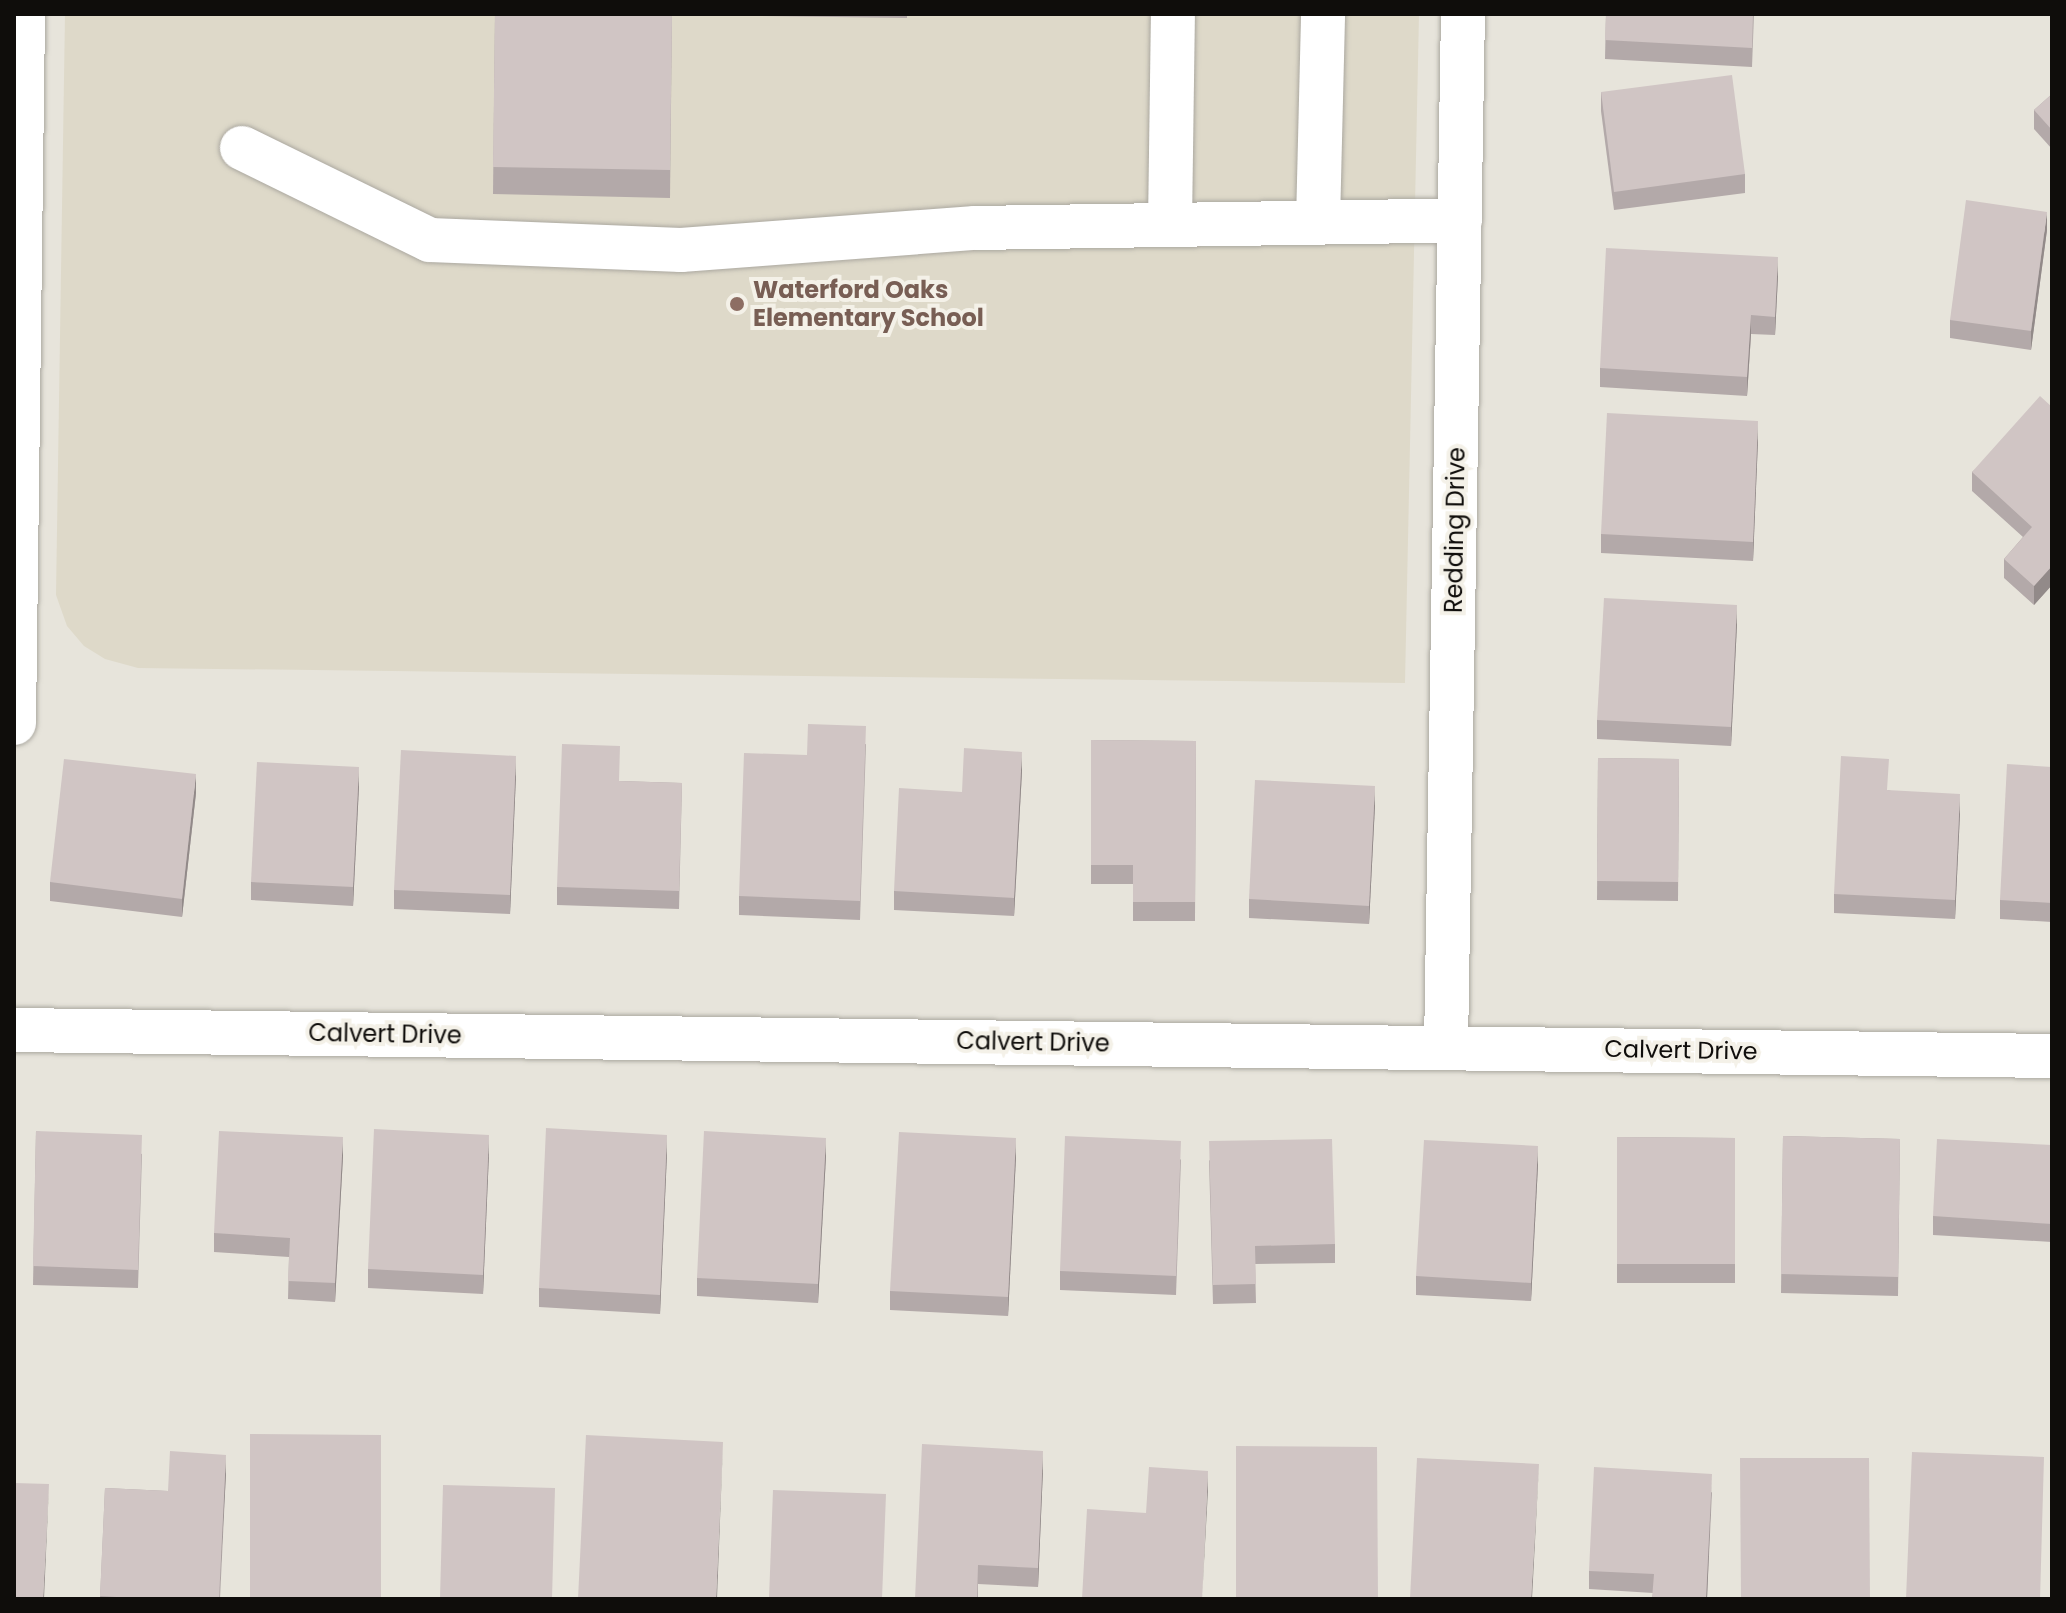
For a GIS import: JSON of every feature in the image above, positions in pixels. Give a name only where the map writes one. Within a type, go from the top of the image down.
[{"type":"street","points":[[14,723],[23,14]]},
{"type":"street","points":[[1170,224],[1173,14]]},
{"type":"street","points":[[1318,222],[1323,14]]},
{"type":"street","name":"Redding Drive","points":[[1446,1047],[1463,14]]},
{"type":"street","points":[[242,148],[430,240],[681,250],[975,228],[1460,220]]},
{"type":"street","name":"Calvert Drive","points":[[14,1030],[2052,1056]]},
{"type":"shaded area","name":"Waterford Oaks Elementary School","points":[[65,14],[1419,14],[1405,683],[138,668],[105,659],[84,646],[67,626],[56,595]]},
{"type":"building","points":[[495,14],[672,14],[670,170],[493,167]]},
{"type":"building","points":[[1606,14],[1753,14],[1752,48],[1605,40]]},
{"type":"building","points":[[1732,75],[1745,174],[1614,192],[1601,92]]},
{"type":"building","points":[[2052,94],[2052,130],[2034,110]]},
{"type":"building","points":[[1966,200],[2047,212],[2031,331],[1950,320]]},
{"type":"building","points":[[1606,248],[1778,257],[1775,317],[1751,315],[1747,377],[1600,368]]},
{"type":"building","points":[[2040,396],[2052,407],[2052,566],[2034,586],[2004,559],[2032,527],[1972,472]]},
{"type":"building","points":[[1607,413],[1758,421],[1753,542],[1601,534]]},
{"type":"building","points":[[1604,598],[1737,605],[1731,727],[1597,720]]},
{"type":"building","points":[[808,724],[866,726],[860,901],[739,896],[744,753],[807,755]]},
{"type":"building","points":[[1091,740],[1196,741],[1195,902],[1133,902],[1133,865],[1091,865]]},
{"type":"building","points":[[562,744],[620,746],[619,781],[682,783],[679,891],[557,887]]},
{"type":"building","points":[[964,748],[1022,752],[1014,898],[894,891],[899,788],[962,792]]},
{"type":"building","points":[[401,750],[516,756],[510,895],[394,890]]},
{"type":"building","points":[[1841,756],[1889,759],[1887,790],[1960,794],[1955,900],[1834,894]]},
{"type":"building","points":[[1598,758],[1679,759],[1678,882],[1597,881]]},
{"type":"building","points":[[64,759],[196,774],[182,899],[50,882]]},
{"type":"building","points":[[257,762],[359,767],[353,887],[251,882]]},
{"type":"building","points":[[2007,764],[2052,767],[2052,903],[2000,900]]},
{"type":"building","points":[[1255,780],[1375,786],[1369,906],[1249,899]]},
{"type":"building","points":[[546,1128],[667,1135],[660,1295],[539,1288]]},
{"type":"building","points":[[374,1129],[489,1135],[483,1275],[368,1269]]},
{"type":"building","points":[[36,1131],[142,1135],[138,1270],[33,1266]]},
{"type":"building","points":[[219,1131],[343,1137],[335,1283],[288,1281],[290,1238],[214,1233]]},
{"type":"building","points":[[704,1131],[826,1138],[818,1284],[697,1278]]},
{"type":"building","points":[[899,1132],[1016,1138],[1008,1297],[890,1291]]},
{"type":"building","points":[[1065,1136],[1181,1141],[1176,1276],[1060,1271]]},
{"type":"building","points":[[1783,1136],[1900,1139],[1898,1277],[1781,1274]]},
{"type":"building","points":[[1617,1137],[1735,1138],[1735,1264],[1617,1264]]},
{"type":"building","points":[[1332,1139],[1335,1244],[1255,1246],[1256,1284],[1213,1285],[1209,1141]]},
{"type":"building","points":[[1937,1139],[2052,1145],[2052,1224],[1933,1216]]},
{"type":"building","points":[[1424,1140],[1538,1146],[1531,1283],[1416,1276]]},
{"type":"building","points":[[250,1434],[381,1435],[381,1599],[250,1599]]},
{"type":"building","points":[[586,1435],[723,1442],[716,1599],[578,1599]]},
{"type":"building","points":[[922,1444],[1043,1451],[1038,1568],[978,1565],[977,1599],[915,1599]]},
{"type":"building","points":[[1236,1446],[1377,1447],[1378,1599],[1236,1599]]},
{"type":"building","points":[[170,1451],[226,1455],[219,1599],[100,1596],[105,1488],[168,1491]]},
{"type":"building","points":[[1912,1452],[2044,1457],[2040,1599],[1906,1599]]},
{"type":"building","points":[[1417,1458],[1539,1464],[1531,1599],[1410,1599]]},
{"type":"building","points":[[1740,1458],[1869,1458],[1870,1599],[1741,1599]]},
{"type":"building","points":[[1149,1467],[1208,1471],[1202,1599],[1082,1599],[1087,1509],[1146,1513]]},
{"type":"building","points":[[1594,1467],[1712,1474],[1706,1599],[1652,1599],[1654,1574],[1589,1571]]},
{"type":"building","points":[[14,1483],[49,1484],[43,1599],[14,1599]]},
{"type":"building","points":[[443,1485],[555,1488],[552,1599],[440,1599]]},
{"type":"building","points":[[773,1490],[886,1494],[882,1599],[769,1599]]},
{"type":"place","name":"Waterford Oaks Elementary School","points":[[737,304]]}]
